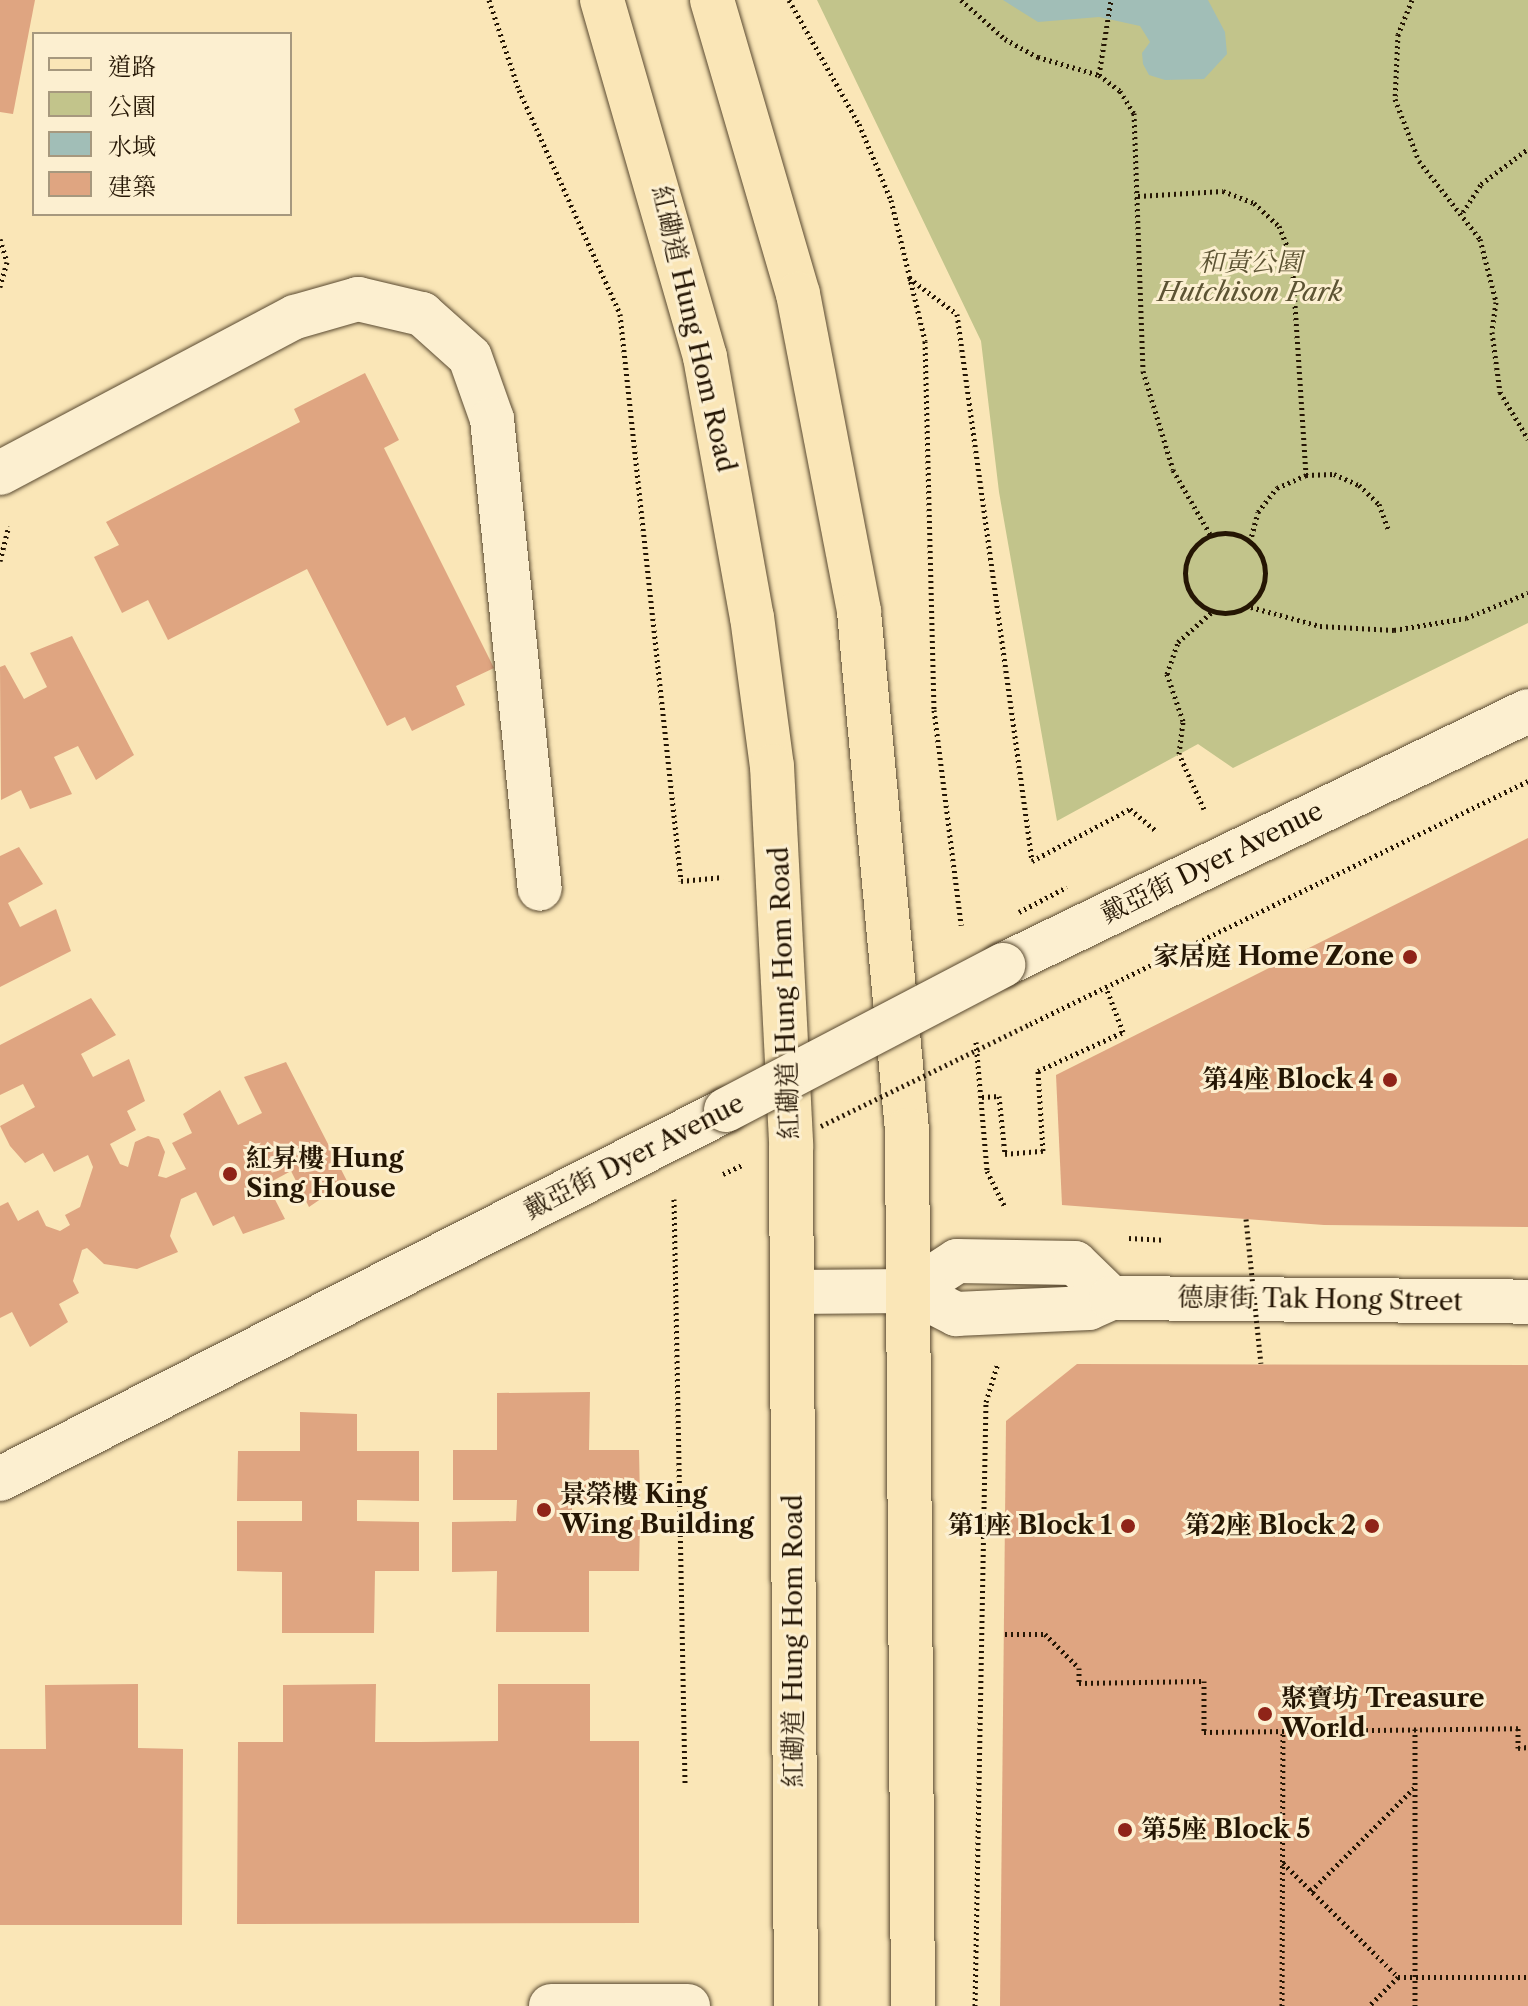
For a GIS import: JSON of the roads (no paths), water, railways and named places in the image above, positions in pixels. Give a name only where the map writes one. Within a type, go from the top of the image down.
[{"type":"main road","name":"紅磡道 Hung Hom Road","points":[[602,0],[705,357],[752,617],[780,856],[792,1292],[796,2006]]},
{"type":"main road","points":[[712,0],[798,294],[859,612],[907,1130],[911,1291],[913,2006]]},
{"type":"street","points":[[0,473],[295,317],[358,299],[422,314],[470,357],[492,419],[540,889]]},
{"type":"street","name":"戴亞街 Dyer Avenue","points":[[0,1479],[726,1110],[1003,965],[1528,711]]},
{"type":"street","name":"德康街 Tak Hong Street","points":[[911,1291],[957,1261],[1075,1263],[1111,1298],[1528,1302]]},
{"type":"street","points":[[792,1292],[911,1291]]},
{"type":"street","points":[[551,2006],[688,2006]]},
{"type":"water","points":[[1003,0],[1208,0],[1225,32],[1227,54],[1204,79],[1165,80],[1149,75],[1143,64],[1142,53],[1150,42],[1140,26],[1099,17],[1038,22]]},
{"type":"place","name":"家居庭 Home Zone","points":[[1410,957]]},
{"type":"place","name":"第4座 Block 4","points":[[1390,1080]]},
{"type":"place","name":"紅昇樓 Hung Sing House","points":[[230,1174]]},
{"type":"place","name":"景榮樓 King Wing Building","points":[[544,1510]]},
{"type":"place","name":"第1座 Block 1","points":[[1128,1526]]},
{"type":"place","name":"第2座 Block 2","points":[[1372,1526]]},
{"type":"place","name":"聚寶坊 Treasure World","points":[[1265,1714]]},
{"type":"place","name":"第5座 Block 5","points":[[1125,1830]]},
{"type":"park label","name":"和黃公園 Hutchison Park","points":[[1250,278]]}]
